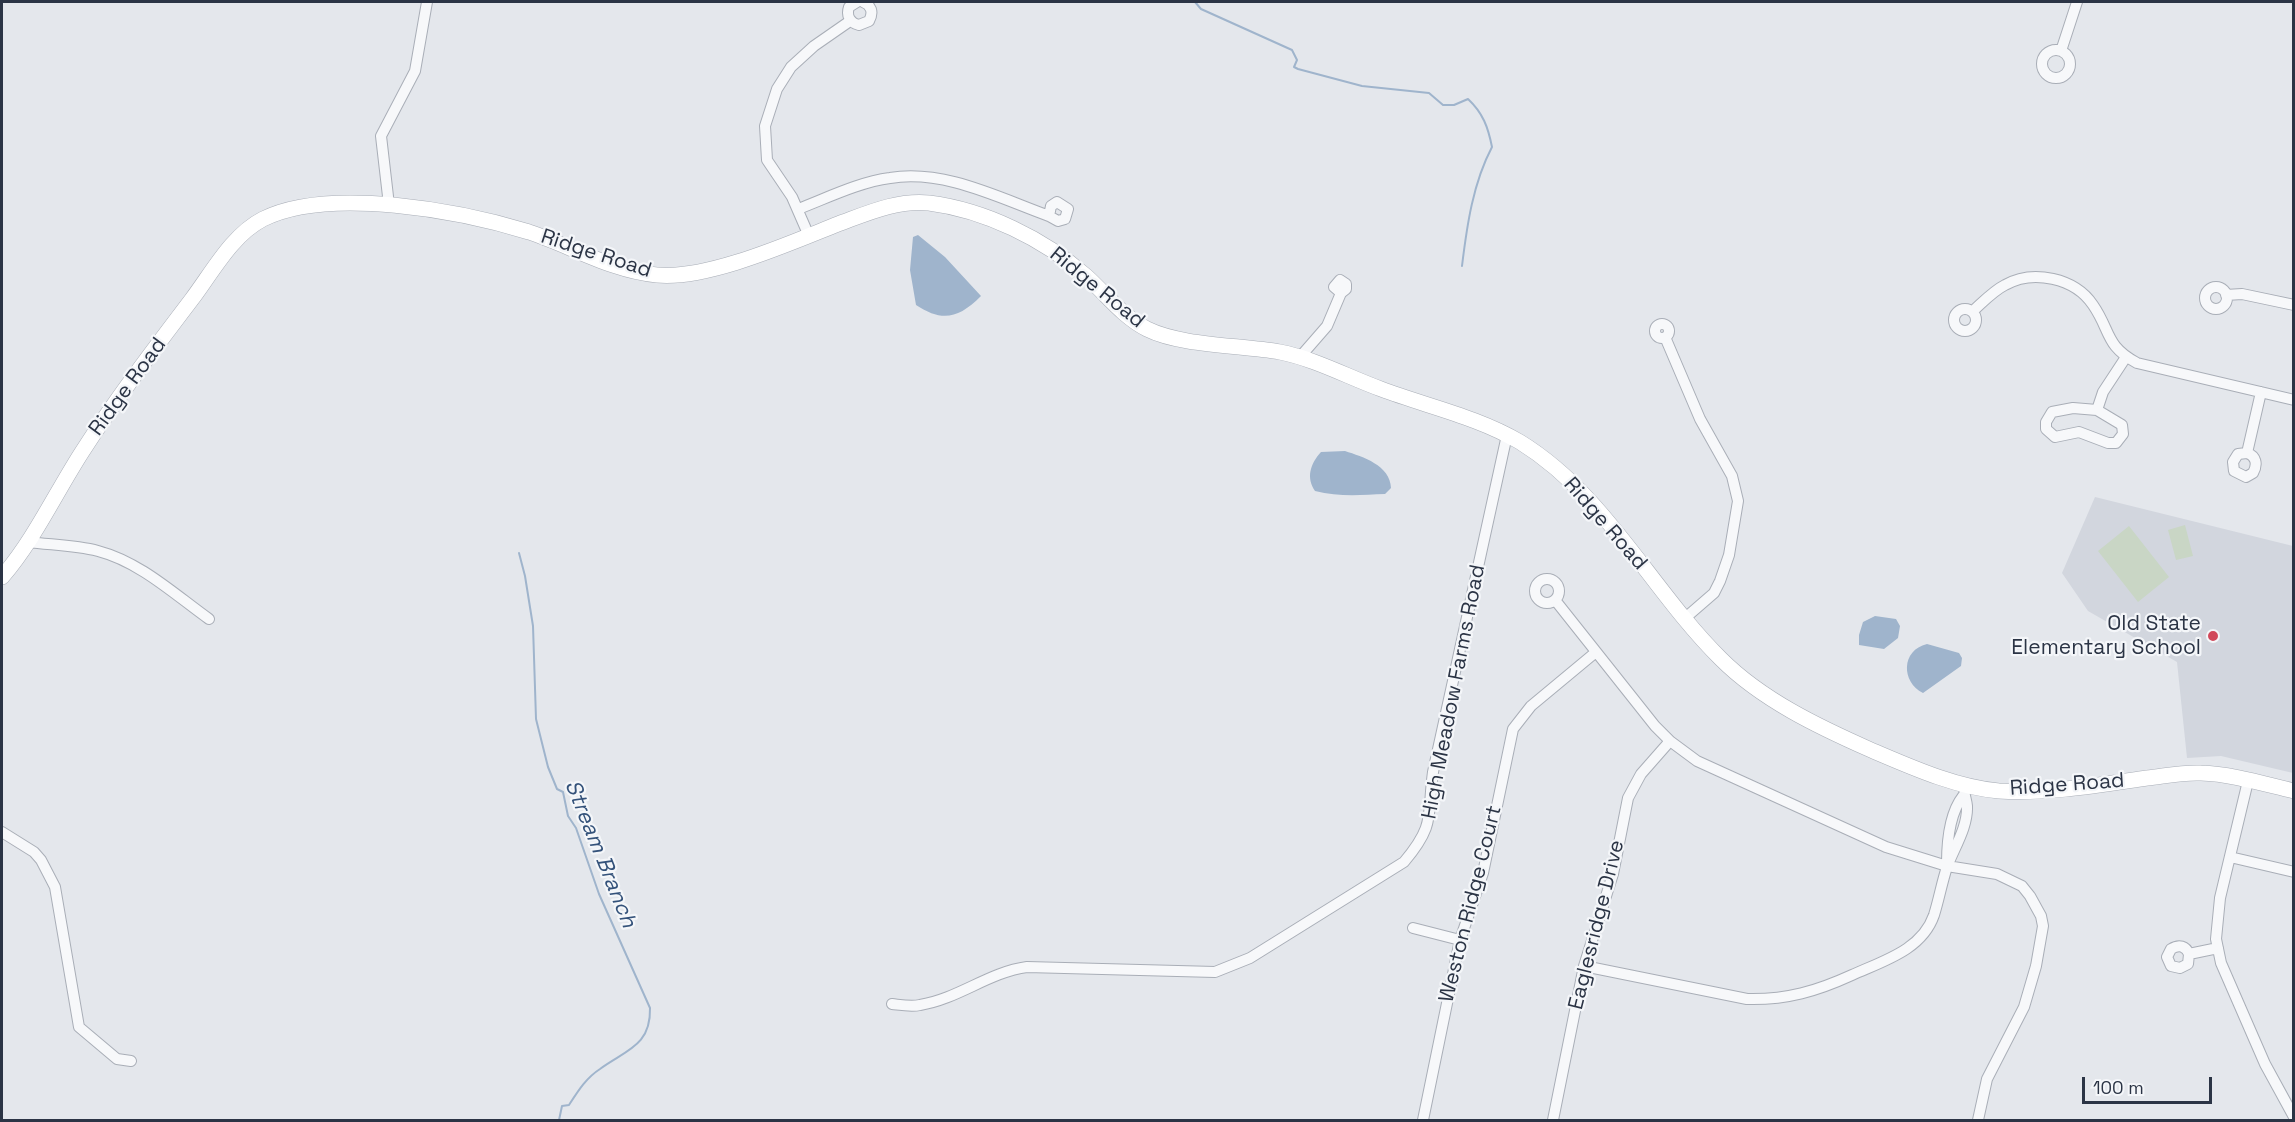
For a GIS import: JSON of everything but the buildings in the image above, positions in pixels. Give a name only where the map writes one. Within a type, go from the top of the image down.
[{"type":"street","points":[[389,205],[381,136],[415,71],[427,2]]},
{"type":"street","points":[[850,21],[848,11],[852,4],[857,2]]},
{"type":"street","points":[[850,21],[859,25],[869,21],[871,9],[862,2]]},
{"type":"street","points":[[2061,51],[2077,2]]},
{"type":"street","points":[[809,236],[798,208],[767,160],[764,137],[768,112],[791,67],[814,46],[850,21]]},
{"type":"street","points":[[798,208],[870,183],[909,176],[939,178],[1049,216]]},
{"type":"street","name":"Ridge Road","points":[[2,577],[28,542],[101,424],[238,238],[259,221],[285,211],[353,203],[389,205],[491,222],[531,233],[598,260],[655,275],[688,274],[809,236],[900,203],[928,203],[965,211],[993,221],[1061,256],[1130,319],[1153,332],[1182,339],[1228,344],[1300,357],[1507,435],[1557,469],[1583,493],[1684,619],[1725,664],[1774,700],[1868,748],[1944,779],[1964,790],[2054,790],[2207,773],[2294,791]]},
{"type":"street","points":[[1973,311],[1994,292],[2018,279],[2029,277],[2057,280],[2069,285],[2092,303],[2110,342],[2126,357],[2149,367],[2294,400]]},
{"type":"street","points":[[1300,357],[1327,326],[1341,293]]},
{"type":"street","points":[[2226,295],[2242,294],[2294,305]]},
{"type":"street","points":[[1665,337],[1700,419],[1732,476],[1738,501],[1732,537],[1720,581],[1707,601],[1684,619]]},
{"type":"street","points":[[2097,410],[2103,392],[2126,357]]},
{"type":"street","points":[[2247,453],[2261,392]]},
{"type":"street","points":[[2073,408],[2097,410],[2122,425],[2123,434],[2116,443],[2108,443],[2079,432],[2055,437],[2046,429],[2046,422],[2052,412],[2073,408]]},
{"type":"street","name":"High Meadow Farms Road","points":[[892,1004],[917,1006],[937,1002],[1009,969],[1027,967],[1215,972],[1250,958],[1404,862],[1421,840],[1431,816],[1433,772],[1507,435]]},
{"type":"street","points":[[28,542],[76,547],[120,559],[136,567],[209,619]]},
{"type":"street","points":[[1555,600],[1670,741],[1704,765],[1886,847],[1947,866],[1997,874],[2022,886],[2036,905],[2043,926],[2029,994],[1987,1079],[1978,1120]]},
{"type":"street","name":"Weston Ridge Court","points":[[1423,1120],[1460,940],[1483,873],[1513,729],[1531,706],[1596,652]]},
{"type":"street","name":"Eaglesridge Drive","points":[[1553,1120],[1584,966],[1613,874],[1628,798],[1641,774],[1670,741]]},
{"type":"street","points":[[2248,781],[2220,898],[2218,948],[2221,963],[2265,1064],[2294,1117]]},
{"type":"street","points":[[1584,966],[1747,999],[1783,998],[1815,992],[1897,955],[1922,937],[1934,915],[1947,866],[1958,846],[1967,806],[1964,790]]},
{"type":"street","points":[[2,832],[34,852],[41,860],[54,887],[79,1027],[117,1059],[131,1060]]},
{"type":"street","points":[[2230,857],[2294,872]]},
{"type":"street","points":[[1413,928],[1460,940]]},
{"type":"street","points":[[2189,954],[2218,948]]},
{"type":"shaded area","name":"Old State Elementary School","points":[[2095,497],[2293,546],[2293,773],[2221,756],[2187,758],[2177,662],[2088,611],[2062,573]]},
{"type":"green space","points":[[2185,525],[2193,556],[2176,560],[2168,530]]},
{"type":"green space","points":[[2129,526],[2169,577],[2138,602],[2098,551]]},
{"type":"water","points":[[918,235],[945,257],[981,296],[965,310],[950,316],[942,316],[916,305],[910,270],[913,237]]},
{"type":"water","points":[[1345,451],[1367,459],[1381,468],[1386,473],[1391,488],[1385,494],[1367,495],[1341,495],[1315,491],[1310,471],[1317,457],[1321,452]]},
{"type":"water","points":[[1875,616],[1896,619],[1900,626],[1898,638],[1884,649],[1859,645],[1863,622]]},
{"type":"water","points":[[1927,644],[1959,653],[1962,658],[1961,666],[1923,693],[1911,682],[1907,667],[1912,653],[1918,647]]},
{"type":"waterway","points":[[1195,2],[1201,9],[1292,50],[1297,60],[1294,67],[1298,69],[1362,86],[1429,93],[1443,105],[1454,105],[1468,99],[1484,121],[1492,147],[1475,190],[1462,266]]},
{"type":"waterway","name":"Stream Branch","points":[[519,553],[533,626],[536,719],[548,767],[557,789],[563,792],[568,816],[576,828],[599,894],[650,1008],[649,1021],[641,1039],[635,1046],[591,1076],[569,1105],[562,1106],[559,1120]]},
{"type":"place","name":"Old State Elementary School","points":[[2213,636]]}]
